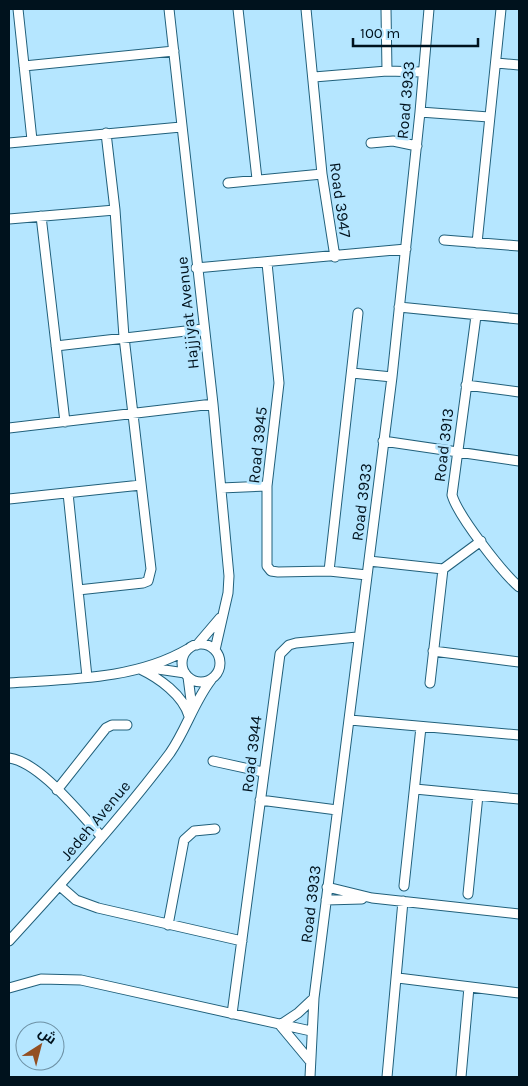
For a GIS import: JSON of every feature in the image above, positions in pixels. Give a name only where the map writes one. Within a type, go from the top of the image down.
[{"type":"street","points":[[18,9],[32,140]]},
{"type":"street","name":"Hajjiyat Avenue","points":[[169,9],[229,576],[215,650]]},
{"type":"street","points":[[238,9],[257,179]]},
{"type":"street","name":"Road 3947","points":[[196,268],[334,257],[322,174],[306,9]]},
{"type":"street","points":[[386,9],[387,70]]},
{"type":"street","name":"Road 3933","points":[[310,1077],[314,998],[392,377],[417,146],[428,9]]},
{"type":"street","points":[[477,243],[489,118],[497,63],[498,9]]},
{"type":"street","points":[[24,66],[174,50]]},
{"type":"street","points":[[497,63],[519,65]]},
{"type":"street","points":[[314,78],[387,70],[422,72]]},
{"type":"street","points":[[420,112],[489,118]]},
{"type":"street","points":[[9,143],[182,126]]},
{"type":"street","points":[[78,590],[148,581],[151,569],[124,337],[115,210],[106,133]]},
{"type":"street","points":[[371,143],[393,141],[417,146]]},
{"type":"street","points":[[228,183],[322,174]]},
{"type":"street","points":[[9,219],[115,210]]},
{"type":"street","points":[[42,216],[65,422]]},
{"type":"street","points":[[444,240],[519,246]]},
{"type":"street","points":[[334,257],[406,249]]},
{"type":"street","name":"Road 3945","points":[[267,263],[279,383],[267,486],[267,566],[271,572],[329,571],[367,575]]},
{"type":"street","points":[[399,307],[519,319]]},
{"type":"street","points":[[329,571],[358,313]]},
{"type":"street","name":"Road 3913","points":[[476,316],[452,495],[481,541],[519,587]]},
{"type":"street","points":[[56,346],[203,329]]},
{"type":"street","points":[[352,373],[392,377]]},
{"type":"street","points":[[466,385],[519,392]]},
{"type":"street","points":[[9,428],[133,415],[212,404]]},
{"type":"street","points":[[383,441],[457,450],[519,461]]},
{"type":"street","points":[[9,499],[141,485]]},
{"type":"street","points":[[221,488],[267,486]]},
{"type":"street","points":[[68,493],[87,677]]},
{"type":"street","points":[[368,561],[442,569],[481,541]]},
{"type":"street","points":[[430,683],[442,569]]},
{"type":"street","points":[[197,645],[223,614]]},
{"type":"street","name":"Road 3944","points":[[232,1014],[280,654],[289,645],[296,643],[358,637]]},
{"type":"street","points":[[9,683],[87,677],[142,668],[167,660],[197,645],[206,645],[215,650],[220,659],[220,668],[211,680],[202,682],[187,675],[142,668]]},
{"type":"street","points":[[188,649],[183,663],[191,690],[190,713]]},
{"type":"street","points":[[433,651],[519,662]]},
{"type":"street","points":[[142,668],[167,687],[190,713]]},
{"type":"street","name":"Jedeh Avenue","points":[[9,941],[60,886],[171,751],[190,713],[211,680]]},
{"type":"street","points":[[350,720],[519,735]]},
{"type":"street","points":[[56,790],[106,728],[112,725],[127,725]]},
{"type":"street","points":[[404,886],[421,727]]},
{"type":"street","points":[[9,758],[20,760],[34,768],[101,836]]},
{"type":"street","points":[[213,761],[263,772]]},
{"type":"street","points":[[415,789],[519,799]]},
{"type":"street","points":[[468,894],[478,795]]},
{"type":"street","points":[[260,800],[337,810]]},
{"type":"street","points":[[168,925],[184,840],[194,831],[215,829]]},
{"type":"street","points":[[60,886],[70,897],[82,902],[168,925],[242,941]]},
{"type":"street","points":[[327,887],[372,898]]},
{"type":"street","points":[[326,900],[372,898],[519,914]]},
{"type":"street","points":[[387,1077],[398,978],[403,901]]},
{"type":"street","points":[[398,978],[519,992]]},
{"type":"street","points":[[9,988],[40,979],[81,980],[311,1031]]},
{"type":"street","points":[[461,1077],[469,987]]},
{"type":"street","points":[[280,1025],[298,1013],[314,998]]},
{"type":"street","points":[[280,1025],[310,1061]]}]
